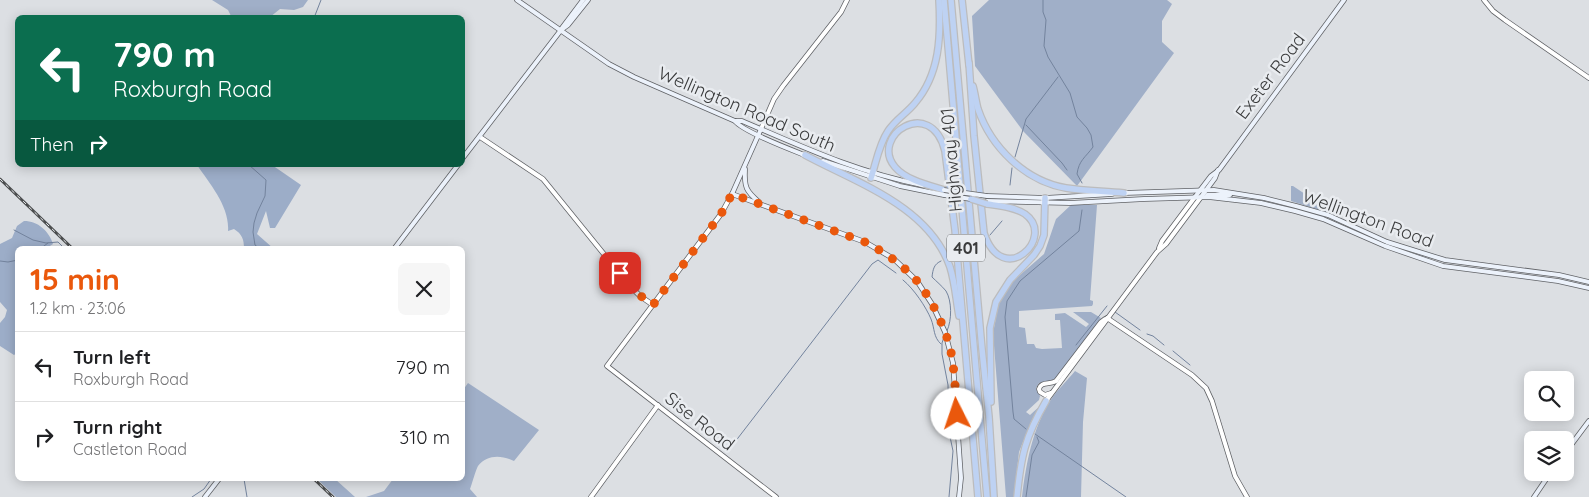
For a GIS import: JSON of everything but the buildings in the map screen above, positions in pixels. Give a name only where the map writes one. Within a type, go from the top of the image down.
[{"type":"highway","points":[[872,176],[878,153],[888,131],[923,92],[935,67],[939,38],[939,0]]},
{"type":"highway","name":"Highway 401","points":[[944,0],[987,497]]},
{"type":"highway","name":"Highway 401","points":[[951,0],[989,417],[994,497]]},
{"type":"highway","points":[[962,0],[969,63],[974,136],[984,233],[987,243],[993,252],[1001,258],[1008,259],[1022,255],[1031,247],[1034,240],[1034,231],[1029,219],[1016,210],[987,200],[971,199]]},
{"type":"highway","points":[[969,63],[978,108],[986,129],[994,142],[1014,163],[1029,174],[1065,188],[1124,194]]},
{"type":"highway","points":[[944,192],[910,178],[894,167],[890,160],[890,143],[894,135],[903,127],[912,123],[920,123],[938,133],[943,141],[950,181],[978,497]]},
{"type":"highway","points":[[805,155],[889,198],[925,228],[938,244],[949,266],[955,286],[965,350]]},
{"type":"highway","points":[[989,417],[991,408],[990,328],[996,302],[1010,280],[1040,246],[1044,236],[1045,200]]},
{"type":"highway","points":[[1017,497],[1020,464],[1028,437],[1046,401]]},
{"type":"main road","name":"Wellington Road South","points":[[517,0],[609,64],[634,77],[735,121],[742,121],[872,176],[987,200]]},
{"type":"main road","points":[[465,155],[582,0]]},
{"type":"main road","points":[[560,30],[568,25],[588,0]]},
{"type":"main road","name":"Exeter Road","points":[[1195,198],[1211,176],[1218,170],[1344,0]]},
{"type":"main road","points":[[735,121],[759,135],[805,155],[872,176]]},
{"type":"main road","points":[[761,129],[732,194],[865,242],[894,259],[917,281],[932,304],[945,332],[953,363],[961,478],[959,497]]},
{"type":"main road","points":[[746,165],[746,190],[762,205]]},
{"type":"main road","points":[[396,246],[456,167]]},
{"type":"main road","name":"Exeter Road","points":[[1201,197],[1215,178],[1218,170]]},
{"type":"main road","name":"Wellington Road","points":[[987,200],[1045,200],[1200,190],[1243,195],[1296,206],[1328,216],[1387,242],[1445,260],[1562,276],[1589,282]]},
{"type":"main road","name":"Wellington Road South","points":[[944,192],[971,199]]},
{"type":"main road","points":[[1201,197],[1243,195]]},
{"type":"main road","name":"Wellington Road","points":[[1045,200],[1070,203],[1201,197],[1261,203],[1295,210],[1323,219],[1385,246],[1444,266],[1561,281],[1589,288]]},
{"type":"main road","points":[[1561,281],[1562,276]]},
{"type":"main road","points":[[1574,441],[1588,423],[1589,416]]},
{"type":"main road","points":[[205,497],[217,481]]},
{"type":"main road","points":[[1534,497],[1545,481]]},
{"type":"street","points":[[761,129],[774,99],[841,12],[846,0]]},
{"type":"street","points":[[1484,0],[1499,16],[1589,78]]},
{"type":"street","points":[[480,136],[543,179],[629,285],[653,305],[721,214],[732,194]]},
{"type":"street","name":"Exeter Road","points":[[1046,401],[1157,252],[1166,244],[1201,197]]},
{"type":"street","name":"Exeter Road","points":[[1157,252],[1162,241],[1195,198]]},
{"type":"street","name":"Sise Road","points":[[653,305],[607,366],[776,497]]},
{"type":"street","points":[[1107,318],[1192,375],[1205,387],[1212,401],[1235,476],[1247,497]]},
{"type":"street","name":"Exeter Road","points":[[1053,392],[1045,395],[1039,389],[1042,384],[1056,382],[1101,322],[1107,318]]},
{"type":"street","points":[[591,497],[658,405]]},
{"type":"shaded area","points":[[212,0],[308,0],[303,7],[294,10],[280,9],[272,15],[230,15],[228,10]]},
{"type":"shaded area","points":[[989,0],[1167,0],[1172,4],[1162,21],[1162,42],[1174,53],[1077,186],[1023,131],[975,66],[972,16]]},
{"type":"shaded area","points":[[198,167],[275,167],[301,185],[275,228],[270,228],[266,211],[257,234],[271,246],[244,246],[239,233],[234,229],[228,231],[226,213],[213,188]]},
{"type":"shaded area","points":[[1291,186],[1293,186],[1338,216],[1291,201]]},
{"type":"shaded area","points":[[1071,205],[1097,205],[1090,300],[1093,301],[1093,304],[1092,306],[1019,311],[1019,327],[1025,328],[1027,344],[1034,344],[1036,348],[1042,349],[1062,348],[1060,320],[1055,320],[1055,314],[1065,313],[1086,327],[1089,324],[1073,312],[1091,312],[1101,318],[1055,380],[1039,383],[1036,388],[1040,396],[1039,400],[1026,412],[1030,415],[1041,405],[1031,422],[1019,452],[1014,497],[1006,497],[993,333],[999,302],[1012,282],[1044,254],[1056,219]]},
{"type":"shaded area","points":[[24,221],[38,225],[49,235],[53,244],[50,246],[15,246],[14,355],[0,346],[0,323],[5,317],[7,310],[0,302],[0,244],[12,238],[17,226]]},
{"type":"shaded area","points":[[1075,371],[1087,378],[1083,422],[1081,497],[1022,497],[1034,435],[1053,397]]},
{"type":"shaded area","points":[[468,383],[539,430],[514,461],[495,457],[482,462],[477,468],[470,489],[477,497],[366,497],[384,491],[392,481],[465,481],[465,387]]},
{"type":"shaded area","points":[[319,481],[337,481],[355,497],[336,497]]},
{"type":"waterway","points":[[315,15],[321,0]]},
{"type":"waterway","points":[[1043,0],[1043,12],[1046,20],[1044,46],[1048,57],[1070,93],[1077,117],[1091,135],[1093,147],[1081,162],[1077,174],[1082,183]]},
{"type":"waterway","points":[[1015,157],[1026,119],[1058,77]]},
{"type":"waterway","points":[[1026,125],[1067,170]]},
{"type":"waterway","points":[[251,167],[266,180],[265,196],[254,223],[253,232],[256,246]]},
{"type":"waterway","points":[[1010,185],[1012,168]]},
{"type":"waterway","points":[[1026,429],[1014,419],[1005,317],[1007,301],[1020,281],[1079,231],[1082,210]]},
{"type":"waterway","points":[[990,235],[1002,221]]},
{"type":"waterway","points":[[14,230],[33,240],[46,243],[58,242],[62,246]]},
{"type":"waterway","points":[[44,246],[48,243]]},
{"type":"waterway","points":[[728,451],[872,264],[878,260],[896,273]]},
{"type":"waterway","points":[[0,261],[15,261]]},
{"type":"waterway","points":[[941,261],[934,267],[932,277],[946,291],[949,300],[950,316],[947,331]]},
{"type":"waterway","points":[[903,280],[926,309],[931,319],[935,336],[941,344]]},
{"type":"waterway","points":[[1076,345],[1107,306]]},
{"type":"waterway","points":[[1115,312],[1140,330]]},
{"type":"waterway","points":[[1147,334],[1153,336],[1164,345]]},
{"type":"waterway","points":[[944,337],[942,354],[948,385],[949,432],[953,451],[949,497]]},
{"type":"waterway","points":[[1173,351],[1190,365]]},
{"type":"waterway","points":[[1035,434],[1126,497]]},
{"type":"waterway","points":[[1026,497],[1032,455],[1039,442],[1037,437]]},
{"type":"waterway","points":[[192,497],[204,489],[210,481]]},
{"type":"waterway","points":[[244,481],[247,497]]},
{"type":"railway","points":[[0,179],[70,246]]},
{"type":"railway","points":[[316,481],[333,497]]},
{"type":"route","points":[[620,273],[634,291],[653,305],[721,214],[732,194],[865,242],[884,252],[905,269],[917,281],[932,304],[945,332],[953,363],[957,414]]}]
